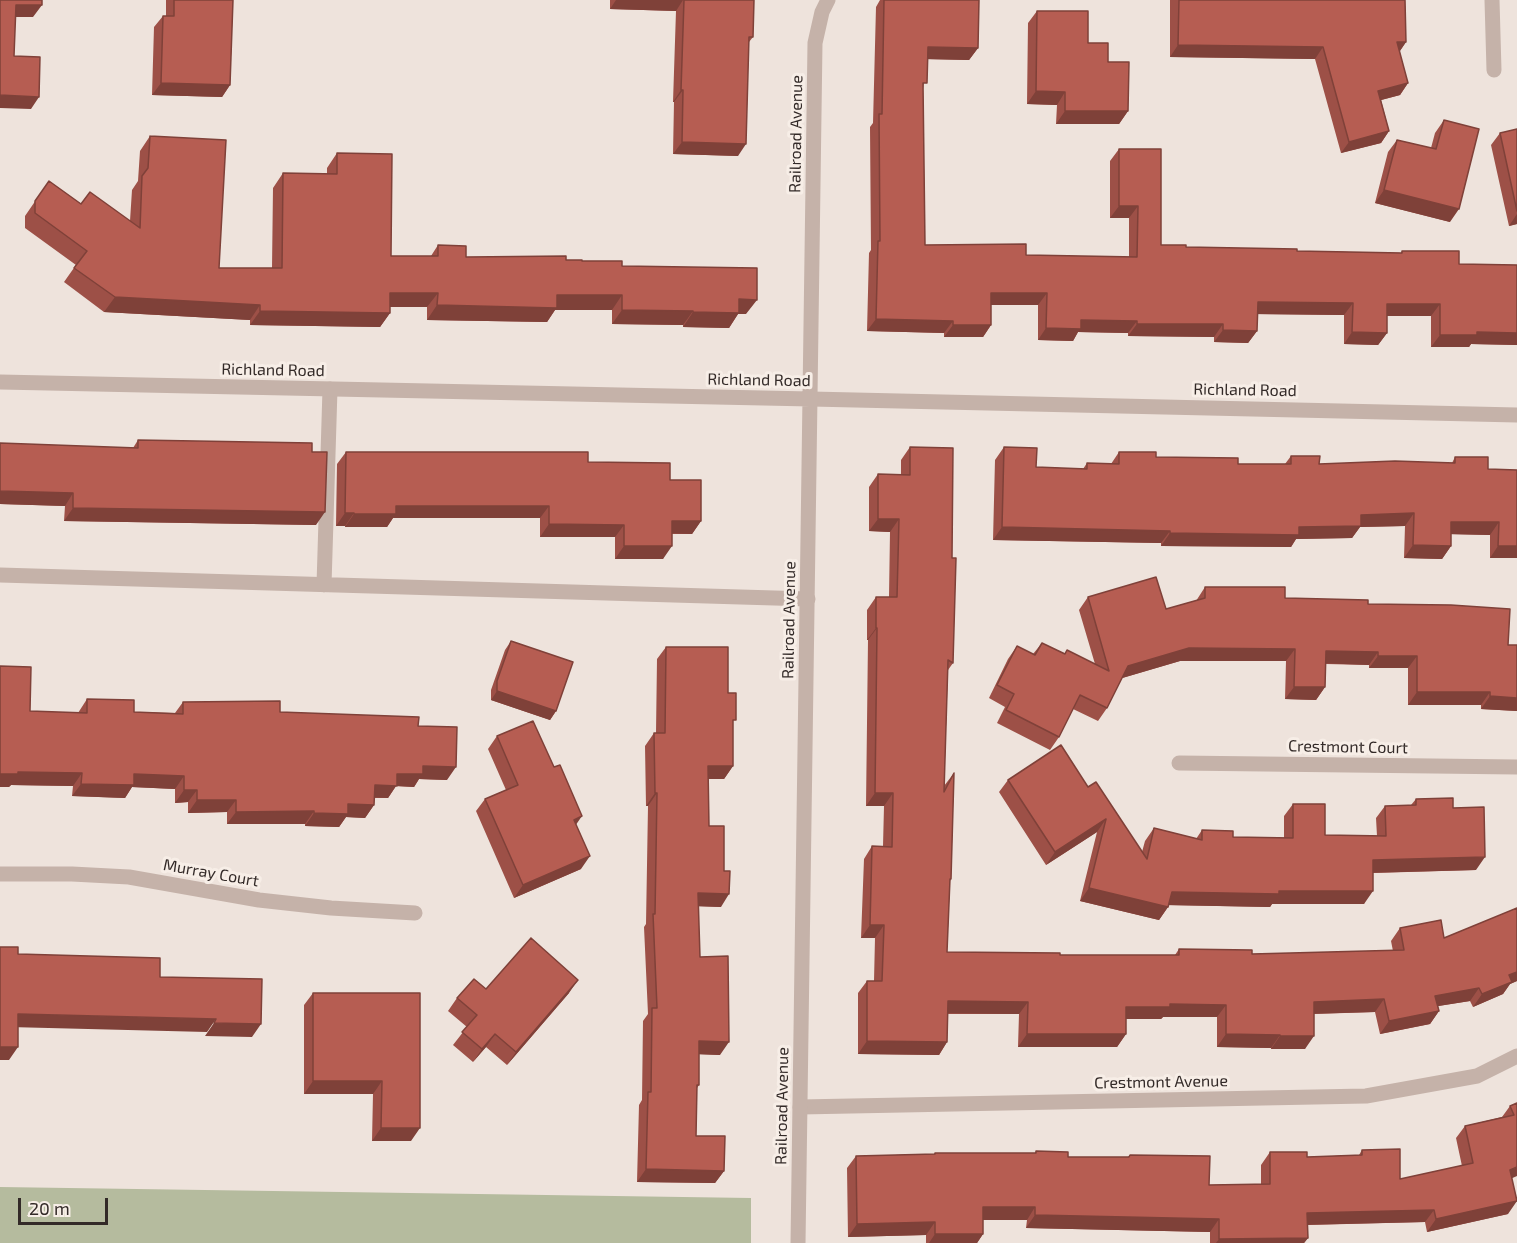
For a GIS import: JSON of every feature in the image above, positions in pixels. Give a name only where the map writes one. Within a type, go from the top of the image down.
[{"type":"street","name":"Railroad Avenue","points":[[798,1243],[815,44],[822,12],[828,0]]},
{"type":"street","points":[[1492,0],[1494,70]]},
{"type":"street","name":"Richland Road","points":[[0,382],[1517,414]]},
{"type":"street","points":[[324,585],[330,389]]},
{"type":"street","points":[[0,575],[808,599]]},
{"type":"street","name":"Crestmont Court","points":[[1179,763],[1517,767]]},
{"type":"street","name":"Murray Court","points":[[0,874],[129,877],[260,900],[331,908],[415,913]]},
{"type":"street","name":"Crestmont Avenue","points":[[800,1107],[1366,1096],[1477,1076],[1517,1056]]},
{"type":"green space","points":[[0,1187],[751,1198],[751,1243],[0,1243]]},
{"type":"building","points":[[0,0],[42,0],[42,5],[16,5],[14,56],[40,57],[39,97],[0,95]]},
{"type":"building","points":[[174,0],[233,0],[230,85],[161,83],[163,16],[174,16]]},
{"type":"building","points":[[684,0],[754,0],[753,37],[749,37],[746,144],[682,142]]},
{"type":"building","points":[[884,0],[979,0],[978,48],[928,47],[927,83],[923,83],[925,245],[1026,244],[1026,255],[1137,257],[1138,206],[1119,206],[1119,149],[1161,149],[1161,245],[1297,249],[1297,251],[1402,253],[1402,251],[1459,251],[1459,264],[1517,265],[1517,333],[1477,332],[1477,335],[1440,335],[1440,304],[1387,304],[1387,333],[1352,332],[1353,303],[1258,302],[1257,331],[1223,330],[1223,324],[1137,324],[1137,321],[1081,320],[1081,329],[1046,328],[1047,293],[991,293],[991,325],[953,325],[953,321],[876,319],[878,241],[880,241],[879,114],[882,114]]},
{"type":"building","points":[[1179,0],[1405,0],[1406,42],[1397,42],[1408,83],[1378,91],[1389,131],[1349,142],[1323,47],[1178,45]]},
{"type":"building","points":[[1037,11],[1088,11],[1088,43],[1108,43],[1108,62],[1129,62],[1128,111],[1065,111],[1065,92],[1036,91]]},
{"type":"building","points":[[1444,120],[1479,129],[1459,209],[1384,190],[1397,140],[1436,149]]},
{"type":"building","points":[[1517,129],[1517,211],[1500,133]]},
{"type":"building","points":[[150,136],[226,140],[219,268],[282,268],[283,173],[337,174],[337,153],[392,154],[391,256],[438,256],[438,245],[466,246],[466,257],[566,256],[566,260],[622,261],[622,266],[757,268],[757,300],[739,299],[739,313],[622,310],[622,295],[557,295],[557,308],[437,305],[438,293],[390,293],[390,313],[260,311],[260,305],[115,297],[74,268],[87,251],[35,213],[35,201],[49,181],[81,204],[90,192],[140,228],[142,176],[148,168]]},
{"type":"building","points":[[138,440],[312,443],[312,452],[327,452],[325,512],[73,508],[73,493],[0,491],[0,443],[138,448]]},
{"type":"building","points":[[910,447],[953,448],[952,558],[956,558],[953,663],[948,660],[944,792],[954,773],[947,952],[1179,955],[1179,949],[1252,950],[1252,954],[1404,950],[1400,928],[1441,920],[1444,938],[1517,908],[1517,972],[1509,975],[1512,982],[1482,994],[1479,988],[1435,996],[1439,1011],[1389,1021],[1384,999],[1314,1002],[1314,1036],[1226,1034],[1226,1005],[1170,1004],[1170,1007],[1126,1007],[1126,1034],[1027,1034],[1028,1002],[948,1001],[947,1042],[867,1041],[867,981],[882,981],[884,925],[870,925],[872,846],[892,847],[893,793],[875,793],[876,597],[897,597],[899,519],[878,519],[878,474],[910,475]]},
{"type":"building","points":[[1004,447],[1037,448],[1036,467],[1087,469],[1087,463],[1119,464],[1119,452],[1156,452],[1156,457],[1238,458],[1238,464],[1291,464],[1291,456],[1320,456],[1319,464],[1395,461],[1455,463],[1455,457],[1488,457],[1488,469],[1517,470],[1517,546],[1498,546],[1499,522],[1451,522],[1451,546],[1413,545],[1414,513],[1361,515],[1361,526],[1299,527],[1299,535],[1002,527]]},
{"type":"building","points":[[346,452],[588,452],[588,462],[670,463],[670,480],[701,480],[701,521],[672,521],[672,546],[624,546],[624,525],[549,524],[549,506],[396,506],[396,514],[345,513]]},
{"type":"building","points":[[1156,577],[1166,609],[1205,598],[1205,587],[1285,587],[1285,598],[1368,600],[1368,604],[1451,605],[1510,609],[1508,645],[1517,645],[1517,698],[1490,696],[1490,692],[1417,692],[1417,656],[1378,656],[1378,652],[1326,651],[1325,687],[1294,687],[1295,649],[1189,648],[1128,666],[1107,708],[1080,695],[1059,737],[1006,710],[1014,694],[997,685],[1017,646],[1035,655],[1042,643],[1065,654],[1067,650],[1109,671],[1088,597]]},
{"type":"building","points":[[511,641],[573,662],[556,711],[497,691],[497,681]]},
{"type":"building","points":[[666,647],[728,647],[728,693],[736,693],[736,720],[733,720],[733,766],[708,766],[709,826],[724,826],[724,871],[730,871],[729,894],[698,893],[700,957],[728,956],[729,1042],[699,1041],[696,1136],[725,1136],[724,1171],[646,1169],[648,1092],[651,1092],[652,1008],[657,1008],[653,914],[655,914],[657,793],[655,793],[654,733],[665,733]]},
{"type":"building","points":[[0,666],[31,667],[30,711],[87,713],[87,699],[134,700],[134,712],[183,714],[183,702],[280,701],[280,712],[419,717],[418,726],[457,727],[456,767],[423,766],[423,774],[397,774],[397,786],[375,785],[374,805],[348,804],[348,814],[314,813],[314,811],[236,812],[236,800],[197,800],[197,790],[184,790],[184,776],[134,774],[134,785],[81,784],[82,773],[0,774]]},
{"type":"building","points":[[533,721],[554,767],[560,765],[582,816],[574,820],[590,856],[523,885],[485,799],[518,785],[497,736]]},
{"type":"building","points":[[1061,745],[1088,787],[1096,782],[1147,859],[1154,828],[1202,840],[1202,830],[1233,831],[1233,837],[1293,838],[1293,804],[1325,804],[1325,835],[1386,836],[1385,806],[1416,805],[1416,799],[1453,798],[1453,808],[1484,807],[1485,857],[1373,860],[1373,891],[1279,891],[1279,894],[1172,892],[1168,907],[1089,888],[1106,819],[1055,852],[1008,780]]},
{"type":"building","points":[[531,938],[578,980],[516,1052],[495,1034],[482,1049],[462,1032],[477,1015],[457,998],[474,979],[486,989]]},
{"type":"building","points":[[0,947],[18,947],[18,954],[160,958],[160,977],[262,979],[261,1024],[214,1023],[216,1019],[18,1014],[18,1047],[0,1047]]},
{"type":"building","points":[[313,993],[420,993],[420,1128],[381,1128],[382,1081],[313,1081]]},
{"type":"building","points":[[1517,1103],[1517,1167],[1510,1170],[1517,1201],[1436,1219],[1434,1210],[1307,1213],[1308,1238],[1219,1239],[1219,1219],[1035,1215],[1035,1207],[983,1207],[983,1234],[935,1234],[935,1222],[857,1224],[856,1156],[1036,1153],[1036,1151],[1068,1152],[1068,1157],[1210,1156],[1209,1185],[1270,1184],[1270,1152],[1307,1152],[1307,1157],[1362,1155],[1362,1150],[1400,1149],[1400,1179],[1473,1163],[1465,1126],[1514,1115],[1510,1106]]}]
